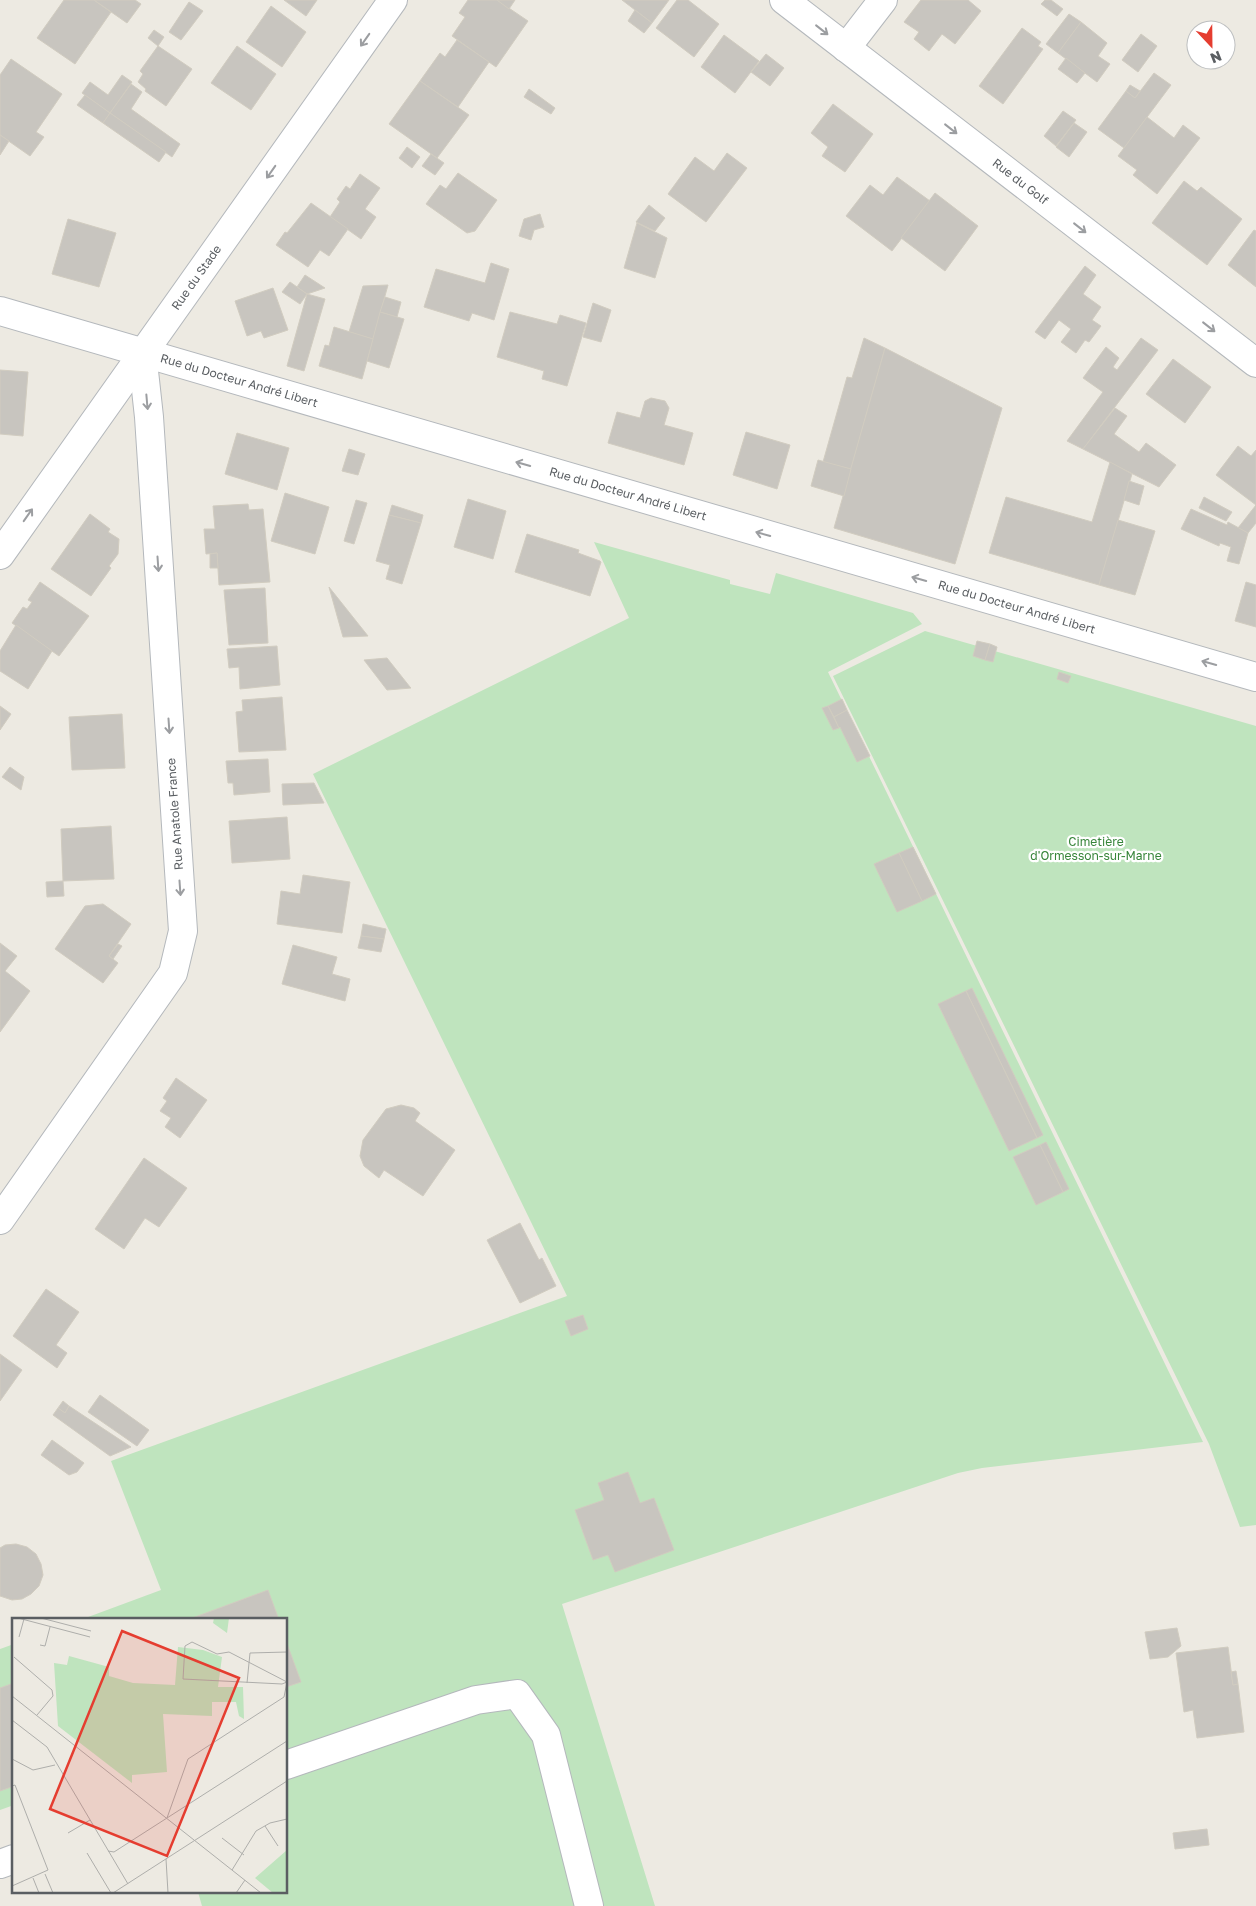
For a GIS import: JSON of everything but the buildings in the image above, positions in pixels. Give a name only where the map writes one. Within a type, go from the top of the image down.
[{"type":"street","name":"Rue du Stade","points":[[0,555],[393,0]]},
{"type":"street","name":"Rue du Golf","points":[[784,0],[1256,363]]},
{"type":"street","points":[[846,48],[883,0]]},
{"type":"street","name":"Rue du Docteur André Libert","points":[[0,311],[1256,677]]},
{"type":"street","name":"Rue Anatole France","points":[[0,1220],[173,973],[183,931],[149,427],[142,353]]},
{"type":"street","points":[[288,1764],[476,1700],[517,1694],[546,1735],[589,1906]]},
{"type":"street","points":[[0,1864],[12,1860]]},
{"type":"green space","points":[[594,542],[730,580],[730,584],[770,594],[776,573],[913,613],[922,624],[828,672],[1203,1442],[982,1468],[958,1473],[562,1604],[655,1906],[202,1906],[199,1894],[288,1894],[288,1618],[85,1618],[161,1590],[111,1461],[567,1296],[313,774],[629,618]]},
{"type":"green space","name":"Cimetière d'Ormesson-sur-Marne","points":[[925,631],[1256,726],[1256,1525],[1240,1527],[1209,1444],[833,676]]},
{"type":"green space","points":[[12,1645],[12,1806],[0,1810],[0,1649]]}]
